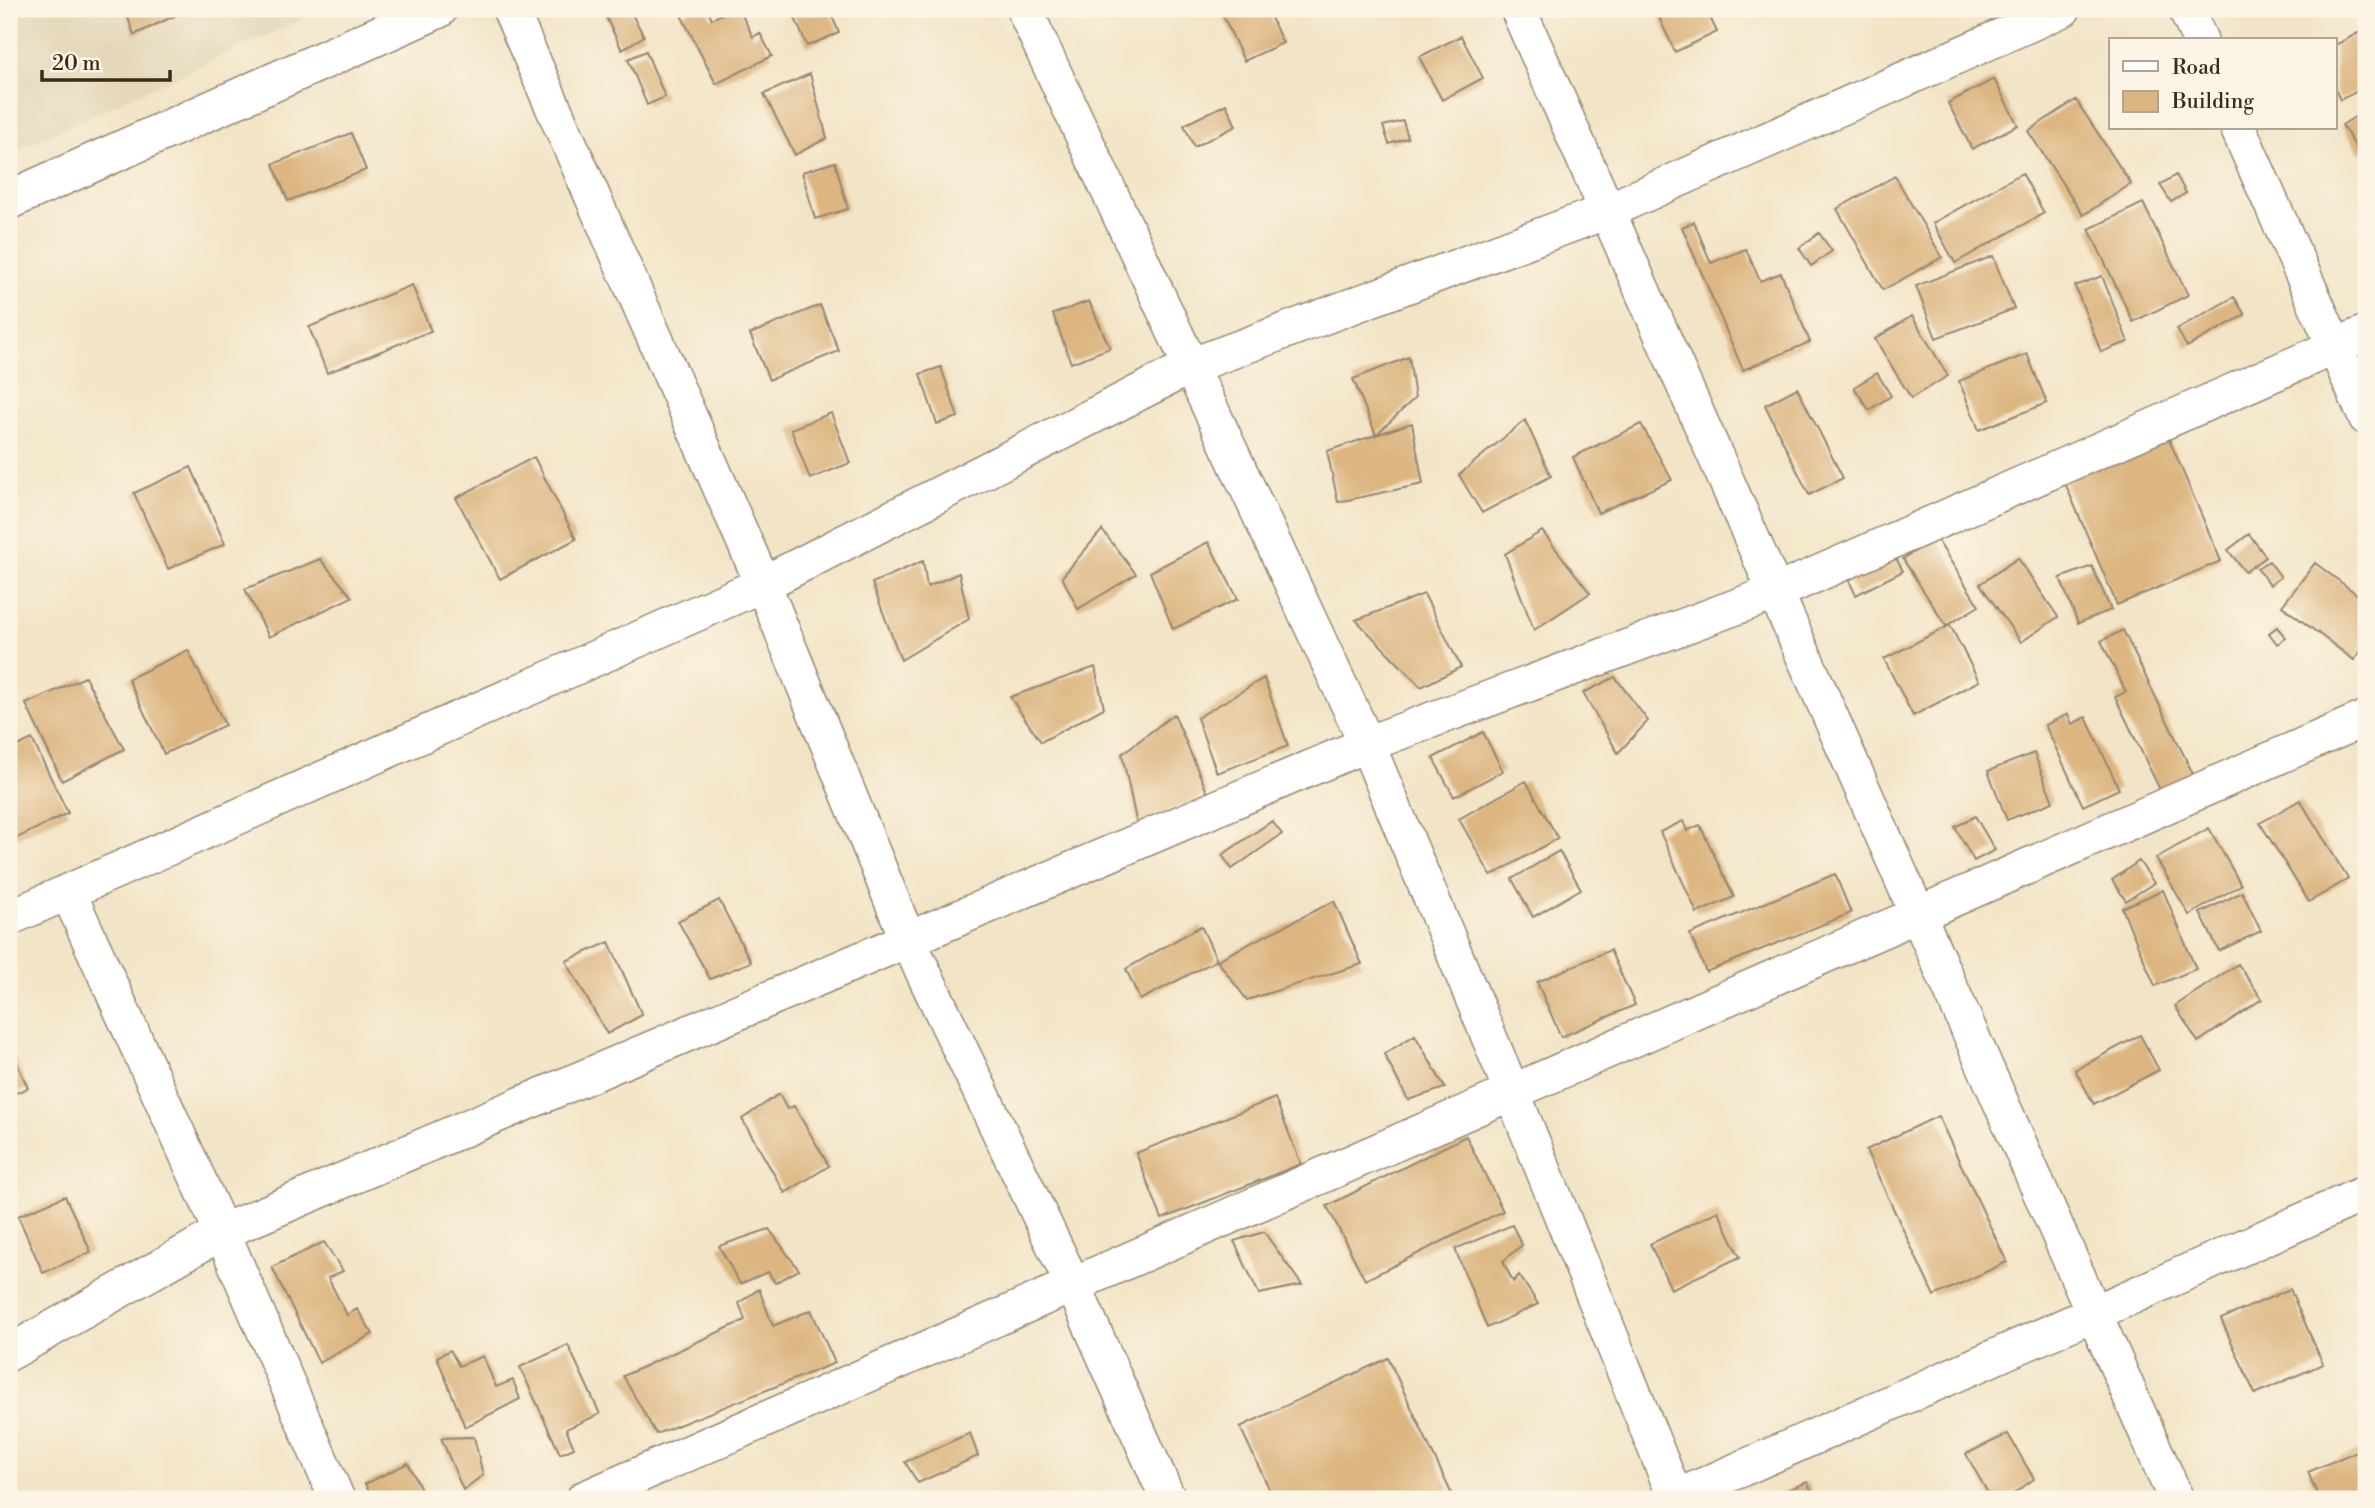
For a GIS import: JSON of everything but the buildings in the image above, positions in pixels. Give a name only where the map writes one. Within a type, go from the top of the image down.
[{"type":"street","points":[[9,200],[438,9]]},
{"type":"street","points":[[510,9],[763,584],[908,940],[1073,1285],[1168,1499]]},
{"type":"street","points":[[1024,9],[1367,744],[1512,1092],[1675,1499],[2366,1193]]},
{"type":"street","points":[[1518,9],[2176,1499]]},
{"type":"street","points":[[9,918],[763,584],[1191,366],[1607,211],[2063,9]]},
{"type":"street","points":[[2186,9],[2199,38]]},
{"type":"street","points":[[2239,130],[2351,340],[2366,417]]},
{"type":"street","points":[[9,1353],[222,1231],[1367,744],[1776,592],[2351,340]]},
{"type":"street","points":[[584,1499],[2366,718]]},
{"type":"street","points":[[68,892],[222,1231],[337,1499]]},
{"type":"shaded area","points":[[9,9],[325,9],[9,153]]}]
